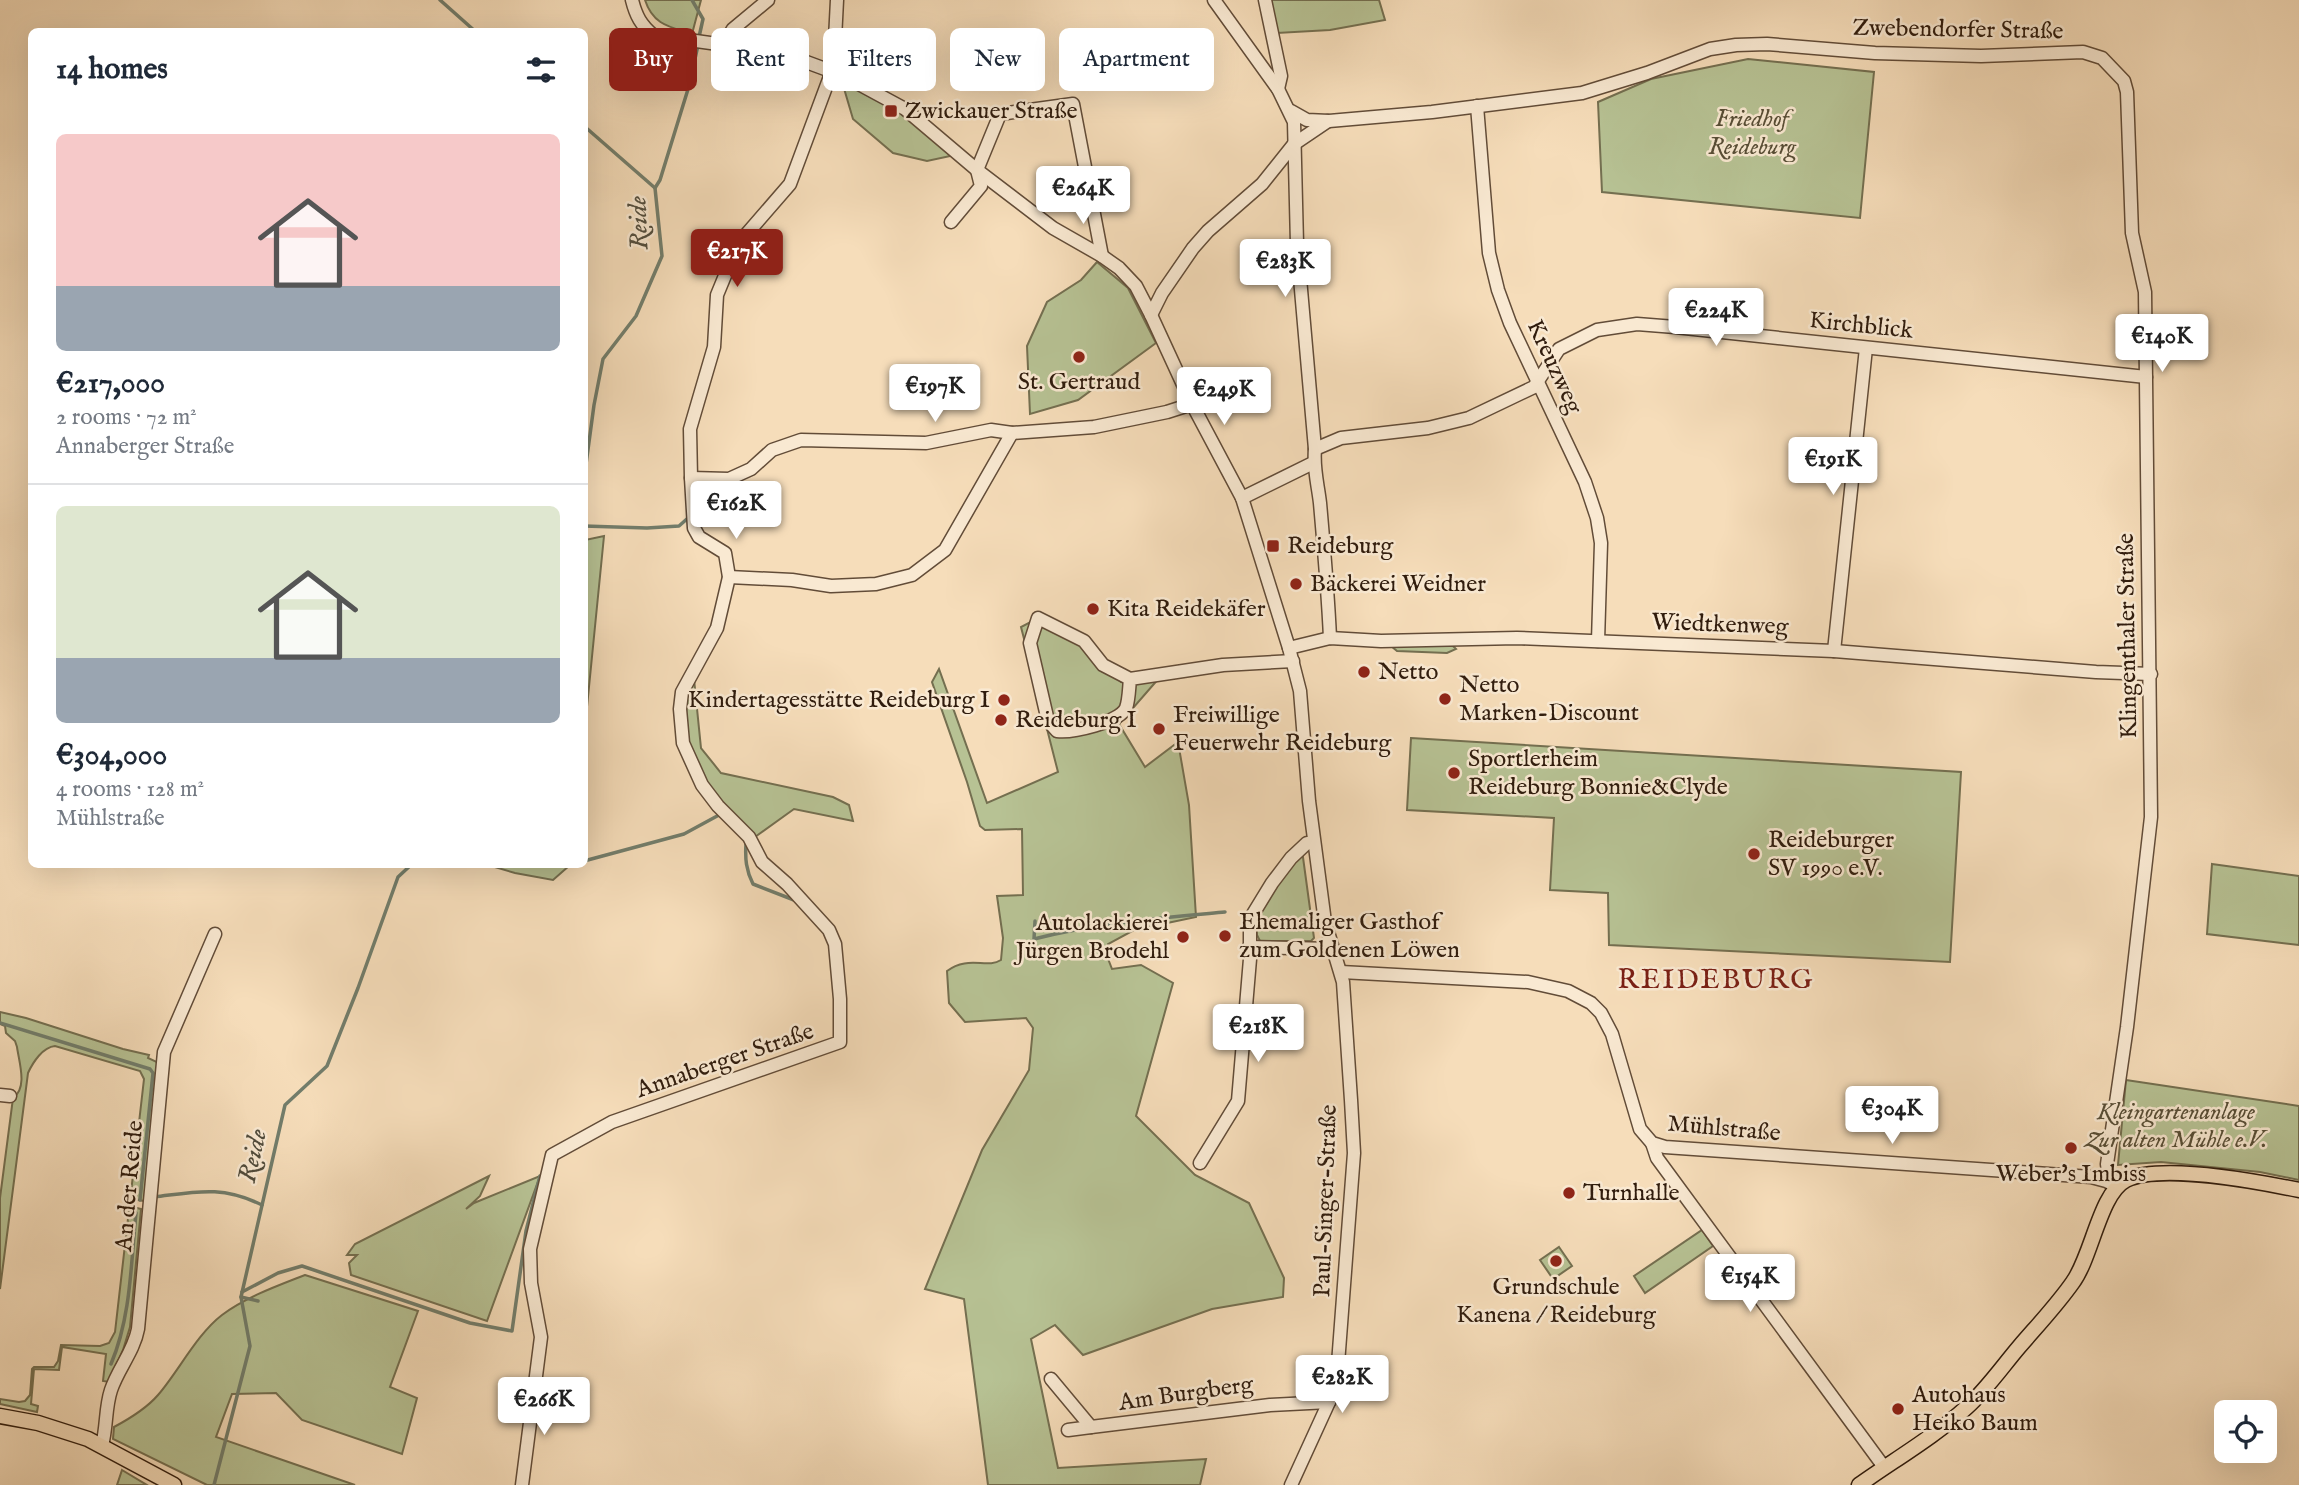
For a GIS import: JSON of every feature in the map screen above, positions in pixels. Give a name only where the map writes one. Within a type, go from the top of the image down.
[{"type":"main road","points":[[1859,1485],[1951,1420],[1975,1399],[2064,1293],[2084,1263],[2107,1202],[2116,1186],[2137,1176],[2195,1175],[2253,1181],[2299,1190]]},
{"type":"main road","points":[[0,1416],[58,1429],[102,1445],[174,1485]]},
{"type":"street","name":"Paul-Singer-Straße","points":[[632,0],[635,13],[643,27],[653,35],[711,44]]},
{"type":"street","points":[[734,28],[768,0]]},
{"type":"street","points":[[836,28],[837,0]]},
{"type":"street","points":[[1214,0],[1278,89],[1294,122],[1297,244],[1315,449],[1313,463],[1320,499],[1330,638]]},
{"type":"street","points":[[1265,0],[1281,76],[1278,89]]},
{"type":"street","name":"Zwebendorfer Straße","points":[[1291,111],[1307,120],[1329,121],[1582,93],[1647,73],[1699,52],[1736,45],[1767,44],[1875,54],[1982,56],[2083,52],[2102,58],[2124,81]]},
{"type":"street","name":"Klingenthaler Straße","points":[[2103,1175],[2151,817],[2145,292],[2132,233],[2130,119],[2124,81]]},
{"type":"street","points":[[748,576],[725,553],[699,537],[694,528],[690,429],[714,347],[717,295],[738,244],[790,184],[824,91]]},
{"type":"street","name":"Paul-Singer-Straße","points":[[870,91],[905,109],[977,170],[1054,228],[1119,268],[1136,286],[1192,404],[1242,498],[1289,648],[1300,691],[1314,842],[1325,922],[1344,993],[1354,1153],[1337,1377],[1329,1402],[1291,1485]]},
{"type":"street","points":[[951,222],[981,186],[977,170],[1000,114],[1073,104],[1102,256]]},
{"type":"street","name":"Kreuzweg","points":[[1477,106],[1491,265],[1510,323],[1585,482],[1597,518],[1601,543],[1598,641]]},
{"type":"street","name":"Zwebendorfer Straße","points":[[1151,315],[1162,293],[1208,231],[1262,184],[1294,144],[1329,121]]},
{"type":"street","name":"Kirchblick","points":[[1315,449],[1349,436],[1449,424],[1488,410],[1538,383],[1559,349],[1597,330],[1637,324],[2146,377]]},
{"type":"street","points":[[1833,651],[1866,348]]},
{"type":"street","points":[[691,478],[729,479],[751,469],[772,450],[801,440],[926,443],[991,430],[1012,433],[1094,427],[1192,404]]},
{"type":"street","points":[[729,576],[831,586],[876,584],[912,575],[945,550],[1012,433]]},
{"type":"street","points":[[1242,498],[1313,463]]},
{"type":"street","name":"Annaberger Straße","points":[[522,1485],[541,1337],[531,1283],[530,1249],[552,1155],[612,1122],[840,1042],[840,999],[835,944],[829,930],[787,884],[762,862],[749,837],[702,785],[683,743],[680,709],[682,692],[717,628],[729,576],[725,553]]},
{"type":"street","points":[[1130,679],[1126,706],[1122,713],[1110,720],[1073,731],[1057,731],[1048,721],[1030,643],[1038,618],[1084,641],[1103,665],[1130,679],[1223,665],[1293,662]]},
{"type":"street","name":"Wiedtkenweg","points":[[1289,648],[1330,638],[1381,641],[1517,638],[1833,651],[2151,674]]},
{"type":"street","points":[[1200,1163],[1238,1101],[1250,958],[1250,919],[1291,858],[1307,843],[1314,842]]},
{"type":"street","name":"An der Reide","points":[[102,1445],[111,1392],[138,1329],[164,1052],[215,934]]},
{"type":"street","points":[[1249,947],[1331,948]]},
{"type":"street","name":"Mühlstraße","points":[[1340,972],[1528,982],[1547,985],[1591,1003],[1608,1022],[1640,1129],[1652,1143],[1665,1147],[2103,1175],[2116,1186]]},
{"type":"street","points":[[1652,1143],[1657,1158],[1884,1467]]},
{"type":"street","name":"Am Burgberg","points":[[1051,1379],[1091,1427]]},
{"type":"street","name":"Am Burgberg","points":[[1068,1430],[1270,1405],[1329,1402]]},
{"type":"green space","points":[[645,0],[701,0],[694,28],[673,28],[663,24],[648,8]]},
{"type":"green space","points":[[1268,0],[1379,0],[1385,20],[1330,30],[1277,33]]},
{"type":"green space","name":"Friedhof Reideburg","points":[[1748,59],[1874,72],[1860,218],[1602,192],[1598,102],[1651,79]]},
{"type":"green space","points":[[845,91],[866,91],[955,155],[927,161],[893,153],[853,119]]},
{"type":"green space","points":[[1097,262],[1128,288],[1156,343],[1078,400],[1030,414],[1027,346],[1047,302],[1081,280]]},
{"type":"green space","points":[[604,536],[588,697],[588,539]]},
{"type":"green space","points":[[1038,618],[1084,641],[1121,682],[1160,677],[1119,724],[1145,767],[1178,742],[1189,805],[1196,917],[1134,930],[1108,944],[1107,956],[1112,969],[1141,965],[1173,983],[1136,1116],[1195,1175],[1249,1203],[1284,1278],[1283,1297],[1212,1309],[1083,1355],[1055,1325],[1031,1339],[1058,1468],[1206,1459],[1200,1485],[988,1485],[964,1299],[925,1289],[982,1150],[1029,1070],[1033,1028],[1026,1018],[965,1022],[949,1003],[947,971],[962,964],[1001,960],[1003,938],[997,896],[1023,895],[1022,829],[985,830],[980,826],[932,682],[939,669],[987,803],[1058,772],[1021,627]]},
{"type":"green space","points":[[1391,646],[1453,646],[1456,649],[1447,653],[1397,651]]},
{"type":"green space","points":[[694,679],[701,748],[721,773],[833,797],[849,805],[853,821],[794,809],[755,837],[704,782],[687,740],[685,725],[688,689]]},
{"type":"green space","name":"Reideburger SV 1990 e.V.","points":[[1411,738],[1961,772],[1950,962],[1609,945],[1608,893],[1550,890],[1554,818],[1407,810]]},
{"type":"green space","points":[[1302,850],[1314,938],[1311,941],[1260,941],[1255,917]]},
{"type":"green space","points":[[2212,864],[2299,876],[2299,945],[2207,934]]},
{"type":"green space","points":[[498,868],[567,868],[553,880]]},
{"type":"green space","points":[[0,1012],[149,1055],[148,1058],[159,1063],[146,1196],[144,1201],[134,1199],[133,1207],[141,1209],[130,1327],[123,1350],[109,1382],[103,1381],[106,1354],[62,1347],[59,1370],[34,1369],[31,1404],[38,1406],[37,1412],[0,1404],[0,1399],[25,1401],[30,1395],[32,1369],[54,1367],[61,1345],[100,1346],[109,1343],[115,1332],[144,1079],[140,1071],[55,1046],[46,1049],[36,1060],[28,1073],[0,1289],[0,1198],[13,1098],[20,1088],[21,1067],[15,1041],[6,1033],[5,1026],[0,1024]]},
{"type":"green space","name":"Kleingartenanlage Zur alten Mühle e.V.","points":[[2126,1080],[2299,1106],[2299,1180],[2260,1172],[2161,1162],[2118,1165]]},
{"type":"green space","points":[[489,1176],[480,1196],[466,1209],[474,1203],[540,1176],[487,1321],[351,1275],[349,1263],[357,1255],[347,1255],[355,1244]]},
{"type":"green space","points":[[1702,1230],[1713,1246],[1645,1293],[1634,1276]]},
{"type":"green space","points":[[1559,1247],[1572,1266],[1553,1279],[1540,1260]]},
{"type":"green space","points":[[305,1275],[418,1311],[390,1387],[417,1398],[402,1454],[302,1420],[276,1393],[232,1394],[216,1437],[355,1485],[207,1485],[113,1439],[114,1427],[153,1400],[204,1332],[222,1315],[251,1297]]},
{"type":"green space","points":[[122,1470],[147,1485],[117,1485]]},
{"type":"waterway","points":[[440,0],[472,28]]},
{"type":"waterway","name":"Reide","points":[[692,0],[703,19],[699,37]]},
{"type":"waterway","name":"Reide","points":[[588,449],[603,359],[636,316],[662,256],[655,188],[660,180],[689,86],[698,45]]},
{"type":"waterway","points":[[588,129],[655,188]]},
{"type":"waterway","points":[[588,526],[679,526],[688,518]]},
{"type":"waterway","points":[[588,860],[684,834],[719,815]]},
{"type":"waterway","points":[[746,843],[746,864],[753,884],[794,900]]},
{"type":"waterway","name":"Reide","points":[[214,1485],[250,1346],[241,1297],[285,1105],[327,1066],[398,877],[408,868]]},
{"type":"waterway","points":[[1035,921],[1034,939],[1105,925],[1225,912]]},
{"type":"waterway","points":[[0,1023],[150,1069],[153,1073],[140,1200]]},
{"type":"waterway","points":[[242,1292],[278,1273],[302,1266],[470,1323],[512,1331],[526,1231],[540,1176]]},
{"type":"waterway","points":[[154,1197],[221,1192],[262,1205]]},
{"type":"waterway","points":[[111,1364],[123,1328],[136,1213]]},
{"type":"waterway","points":[[241,1297],[258,1301]]},
{"type":"place","name":"Zwickauer Straße","points":[[891,111]]},
{"type":"place","name":"St. Gertraud","points":[[1079,357]]},
{"type":"place","name":"Reideburg","points":[[1273,546]]},
{"type":"place","name":"Bäckerei Weidner","points":[[1296,584]]},
{"type":"place","name":"Kita Reidekäfer","points":[[1093,609]]},
{"type":"place","name":"Netto","points":[[1364,672]]},
{"type":"place","name":"Netto Marken-Discount","points":[[1445,699]]},
{"type":"place","name":"Kindertagesstätte Reideburg I","points":[[1004,700]]},
{"type":"place","name":"Reideburg I","points":[[1001,720]]},
{"type":"place","name":"Freiwillige Feuerwehr Reideburg","points":[[1159,729]]},
{"type":"place","name":"Sportlerheim Reideburg Bonnie&Clyde","points":[[1454,773]]},
{"type":"place","name":"Reideburger SV 1990 e.V.","points":[[1754,854]]},
{"type":"place","name":"Ehemaliger Gasthof zum Goldenen Löwen","points":[[1225,936]]},
{"type":"place","name":"Autolackierei Jürgen Brodehl","points":[[1183,937]]},
{"type":"place","name":"Weber's Imbiss","points":[[2071,1148]]},
{"type":"place","name":"Turnhalle","points":[[1569,1193]]},
{"type":"place","name":"Grundschule Kanena / Reideburg","points":[[1556,1261]]},
{"type":"place","name":"Autohaus Heiko Baum","points":[[1898,1409]]},
{"type":"district","name":"REIDEBURG","points":[[1716,980]]}]
